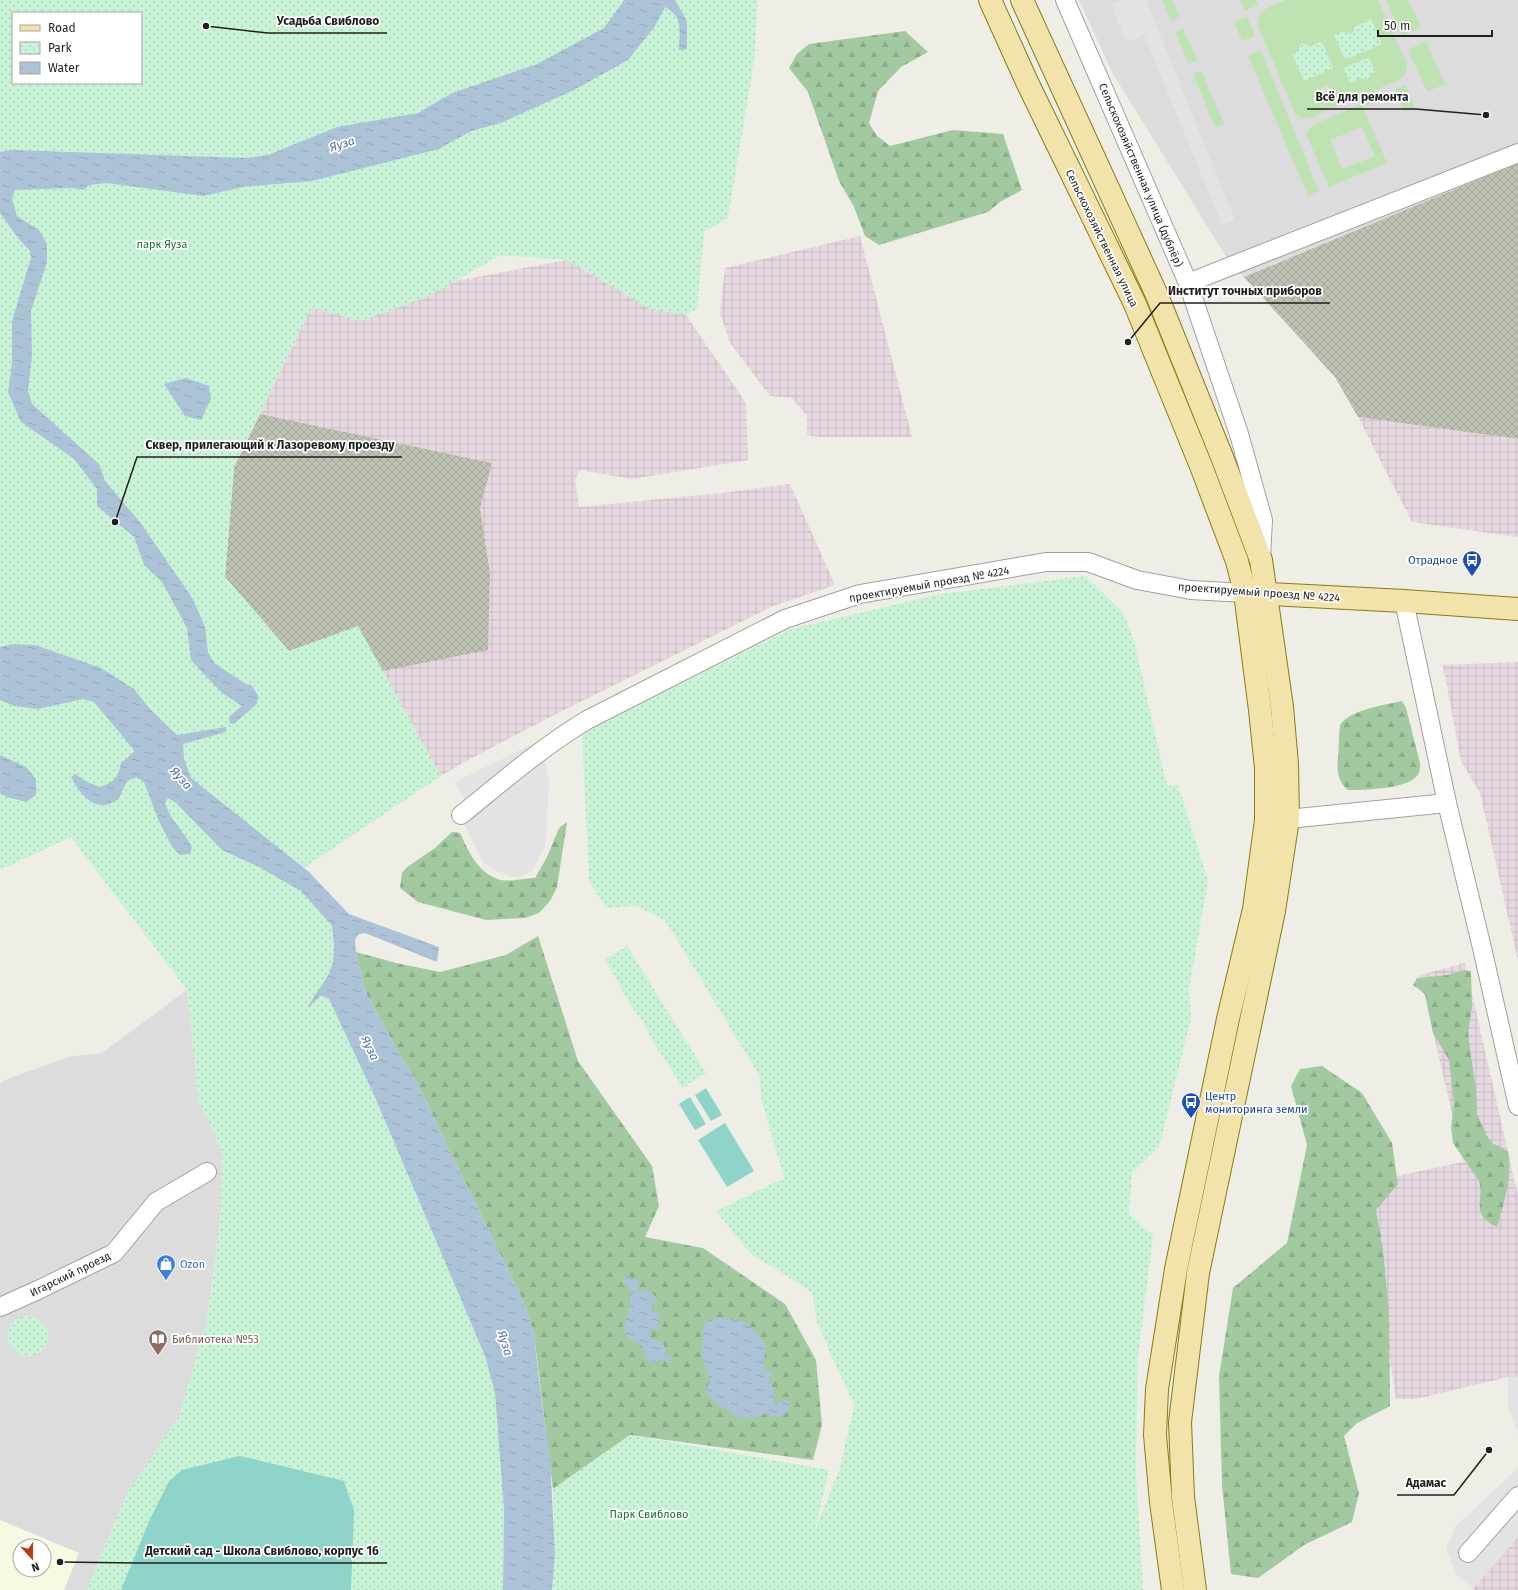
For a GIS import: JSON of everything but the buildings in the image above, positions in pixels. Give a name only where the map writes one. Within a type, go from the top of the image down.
[{"type":"main road","name":"Сельскохозяйственная улица","points":[[990,0],[1027,82],[1135,304],[1201,466],[1237,561],[1245,593],[1260,710],[1266,768],[1266,820],[1254,909],[1228,1019],[1176,1269],[1157,1389],[1155,1435],[1161,1502],[1173,1590]]},
{"type":"main road","points":[[1022,0],[1156,293],[1222,457],[1261,560],[1282,714],[1287,764],[1288,819],[1274,911],[1198,1273],[1180,1422],[1183,1498],[1195,1590]]},
{"type":"main road","name":"проектируемый проезд № 4224","points":[[1245,593],[1404,601],[1518,609]]},
{"type":"street","name":"Сельскохозяйственная улица (дублёр)","points":[[1065,0],[1188,283],[1239,434],[1263,520],[1261,560]]},
{"type":"street","points":[[1188,283],[1518,153]]},
{"type":"street","name":"проектируемый проезд № 4224","points":[[461,815],[543,749],[587,720],[785,619],[860,594],[1046,562],[1088,562],[1137,580],[1191,590],[1245,593]]},
{"type":"street","points":[[1404,601],[1447,803],[1518,1106]]},
{"type":"street","points":[[1288,819],[1447,803]]},
{"type":"street","name":"Игарский проезд","points":[[0,1307],[114,1253],[156,1202],[207,1172]]},
{"type":"street","points":[[1468,1553],[1518,1496]]},
{"type":"shaded area","points":[[1079,0],[1518,0],[1518,163],[1244,277],[1227,258],[1113,74]]},
{"type":"shaded area","points":[[1120,0],[1146,0],[1235,220],[1222,225],[1144,35],[1126,42],[1111,4]]},
{"type":"shaded area","points":[[1518,163],[1518,439],[1358,417],[1335,377],[1244,277]]},
{"type":"shaded area","points":[[860,236],[912,437],[820,437],[807,435],[807,416],[792,398],[770,396],[730,343],[720,313],[725,268]]},
{"type":"shaded area","points":[[567,260],[650,308],[686,315],[746,403],[748,460],[632,479],[580,470],[575,480],[579,507],[722,493],[790,484],[835,585],[773,606],[558,713],[466,761],[441,776],[383,671],[490,573],[480,508],[492,463],[260,414],[311,308]]},
{"type":"shaded area","points":[[260,414],[492,463],[480,508],[490,573],[488,650],[383,671],[289,651],[225,577],[234,467]]},
{"type":"shaded area","points":[[1358,417],[1518,439],[1518,537],[1412,522]]},
{"type":"shaded area","points":[[1518,662],[1518,960],[1480,793],[1461,761],[1443,665]]},
{"type":"shaded area","points":[[541,740],[549,781],[546,843],[532,871],[517,878],[500,873],[483,862],[464,824],[458,806],[465,800],[455,782]]},
{"type":"shaded area","points":[[1465,963],[1518,1196],[1518,1377],[1508,1377],[1416,1399],[1396,1399],[1363,1183],[1463,1162],[1420,975]]},
{"type":"shaded area","points":[[187,990],[199,1102],[222,1152],[221,1212],[207,1321],[180,1415],[126,1496],[87,1590],[0,1590],[0,1084],[5,1080],[68,1057],[102,1053]]},
{"type":"shaded area","points":[[706,1088],[722,1115],[711,1121],[695,1095]]},
{"type":"shaded area","points":[[690,1097],[706,1124],[695,1130],[679,1104]]},
{"type":"shaded area","points":[[725,1123],[754,1171],[727,1187],[698,1140]]},
{"type":"shaded area","points":[[1508,1377],[1518,1377],[1518,1434],[1508,1407]]},
{"type":"shaded area","points":[[240,1456],[344,1481],[354,1510],[351,1590],[121,1590],[150,1519],[169,1481],[182,1470]]},
{"type":"shaded area","points":[[1518,1468],[1518,1537],[1473,1589],[1457,1575],[1446,1549],[1455,1527]]},
{"type":"shaded area","points":[[0,1520],[43,1538],[12,1538],[12,1578],[52,1578],[52,1542],[79,1553],[64,1590],[0,1590]]},
{"type":"shaded area","points":[[1518,1537],[1518,1590],[1472,1590]]},
{"type":"green space","name":"парк Яуза","points":[[0,0],[758,0],[754,62],[728,218],[704,232],[697,309],[686,315],[650,309],[567,260],[501,255],[425,298],[361,321],[311,308],[234,467],[225,577],[289,651],[358,626],[441,776],[284,881],[301,891],[332,926],[334,946],[333,962],[329,975],[310,1006],[320,996],[329,999],[374,1095],[485,1356],[495,1392],[504,1510],[503,1590],[87,1590],[126,1496],[180,1415],[207,1321],[221,1212],[222,1152],[199,1102],[187,990],[71,837],[0,870]]},
{"type":"green space","points":[[1162,0],[1172,0],[1179,17],[1171,21]]},
{"type":"green space","points":[[1240,0],[1256,0],[1258,5],[1245,11]]},
{"type":"green space","points":[[1286,0],[1378,0],[1407,64],[1405,74],[1401,79],[1310,118],[1301,118],[1294,111],[1258,26],[1260,15],[1266,8]],"holes":[[[1354,27],[1382,44],[1334,35],[1344,33],[1351,34],[1354,31]],[[1325,85],[1331,88],[1332,91],[1328,96],[1324,95],[1321,90]]]},
{"type":"green space","points":[[1386,0],[1408,0],[1421,27],[1402,36]]},
{"type":"green space","points":[[1247,17],[1255,36],[1242,41],[1234,22]]},
{"type":"green space","points":[[1371,19],[1382,44],[1345,60],[1334,35],[1343,31],[1346,34],[1351,34],[1354,31],[1354,27]]},
{"type":"green space","points":[[1183,28],[1197,60],[1189,64],[1175,32]]},
{"type":"green space","points":[[905,31],[928,52],[901,67],[878,91],[869,123],[877,136],[890,146],[953,130],[1003,134],[1022,190],[1000,202],[988,212],[879,245],[865,236],[854,207],[839,181],[808,92],[789,68],[797,54],[809,44]]},
{"type":"green space","points":[[1322,41],[1333,68],[1304,81],[1292,54],[1298,52],[1300,45],[1303,43],[1310,47]]},
{"type":"green space","points":[[1426,41],[1445,84],[1427,92],[1408,50]]},
{"type":"green space","points":[[1261,50],[1319,191],[1308,196],[1248,56]]},
{"type":"green space","points":[[1369,57],[1375,72],[1366,80],[1360,78],[1350,83],[1343,68]]},
{"type":"green space","points":[[1201,70],[1224,124],[1215,127],[1193,74]]},
{"type":"green space","points":[[1405,85],[1415,108],[1405,112],[1395,89]]},
{"type":"green space","points":[[1380,96],[1382,99],[1363,107],[1387,163],[1329,187],[1306,134],[1315,124]],"holes":[[[1362,127],[1375,156],[1342,169],[1330,140]]]},
{"type":"green space","name":"Парк Свиблово","points":[[1085,576],[1123,612],[1134,641],[1167,786],[1178,785],[1208,880],[1189,990],[1191,1018],[1159,1147],[1132,1173],[1129,1214],[1153,1235],[1138,1355],[1136,1472],[1143,1590],[552,1590],[555,1553],[553,1489],[630,1435],[829,1470],[814,1533],[840,1468],[854,1405],[817,1323],[812,1292],[750,1253],[716,1211],[784,1178],[762,1102],[759,1075],[665,920],[636,906],[606,908],[589,880],[582,734],[791,629],[941,594]]},
{"type":"green space","points":[[1402,701],[1406,708],[1420,763],[1418,774],[1411,781],[1403,784],[1374,789],[1348,790],[1344,787],[1338,771],[1340,726],[1350,716],[1358,712]]},
{"type":"green space","points":[[567,822],[557,887],[550,901],[539,913],[525,918],[486,920],[418,902],[400,888],[402,873],[407,867],[435,848],[452,832],[460,833],[471,855],[480,868],[493,877],[501,880],[535,878],[547,857],[559,828]]},
{"type":"green space","points":[[538,936],[578,1061],[652,1166],[659,1206],[645,1237],[703,1248],[785,1304],[816,1360],[822,1425],[813,1460],[630,1435],[553,1489],[534,1334],[524,1303],[412,1073],[406,1066],[365,991],[356,952],[396,963],[440,972],[506,955]]},
{"type":"green space","points":[[627,946],[706,1073],[682,1088],[655,1045],[643,1022],[628,1001],[605,959]]},
{"type":"green space","points":[[1464,970],[1471,971],[1472,1007],[1468,1034],[1476,1090],[1477,1114],[1487,1136],[1492,1143],[1508,1151],[1509,1179],[1497,1227],[1483,1217],[1480,1206],[1479,1181],[1453,1143],[1451,1127],[1454,1103],[1449,1060],[1433,1033],[1425,994],[1413,985],[1417,978],[1448,975]]},
{"type":"green space","points":[[1322,1066],[1362,1093],[1392,1143],[1398,1184],[1376,1210],[1383,1249],[1389,1314],[1390,1406],[1357,1423],[1344,1436],[1359,1493],[1352,1522],[1304,1545],[1258,1578],[1231,1574],[1222,1485],[1219,1376],[1233,1288],[1287,1243],[1307,1145],[1291,1086],[1300,1069]]},
{"type":"green space","points":[[28,1316],[42,1322],[48,1336],[42,1350],[28,1356],[14,1350],[8,1336],[14,1322]]},
{"type":"water","name":"Яуза","points":[[624,0],[675,0],[687,21],[687,49],[679,50],[680,31],[678,20],[671,11],[665,7],[655,26],[628,60],[574,90],[501,123],[471,131],[439,149],[312,181],[243,187],[203,196],[107,183],[89,185],[83,190],[73,188],[15,190],[12,198],[17,216],[39,230],[47,244],[47,262],[31,311],[32,356],[28,391],[32,404],[99,464],[105,481],[140,522],[193,599],[205,627],[208,652],[214,663],[246,684],[251,685],[258,695],[257,704],[234,724],[230,723],[229,717],[242,706],[221,692],[191,660],[187,628],[162,582],[144,565],[134,537],[97,506],[97,489],[74,459],[21,422],[8,392],[12,363],[12,321],[31,258],[30,251],[18,238],[0,213],[0,152],[11,150],[247,158],[268,155],[337,127],[418,113],[452,93],[537,64],[604,28]]},
{"type":"water","points":[[186,378],[209,386],[211,399],[201,420],[185,416],[164,384]]},
{"type":"water","name":"Яуза","points":[[13,644],[35,645],[101,668],[134,689],[150,709],[177,735],[226,727],[226,732],[183,744],[184,759],[191,778],[309,872],[349,914],[439,947],[437,962],[365,933],[359,934],[355,940],[356,952],[365,991],[406,1066],[412,1073],[524,1303],[534,1334],[550,1459],[555,1553],[552,1590],[503,1590],[504,1510],[495,1393],[485,1356],[374,1095],[329,999],[320,996],[309,1007],[308,1006],[329,974],[333,962],[334,946],[332,926],[301,891],[259,867],[222,850],[176,803],[168,798],[165,803],[167,809],[192,847],[190,854],[180,855],[172,847],[158,819],[144,782],[137,777],[127,781],[118,800],[108,805],[94,803],[85,797],[71,777],[75,774],[87,782],[100,787],[105,785],[115,778],[119,772],[121,763],[135,751],[94,702],[83,699],[38,709],[14,706],[0,700],[0,647]]},
{"type":"water","points":[[0,755],[26,767],[36,779],[36,795],[26,802],[7,797],[0,793]]},
{"type":"water","points":[[626,1277],[634,1278],[639,1281],[637,1293],[647,1290],[656,1297],[657,1304],[651,1308],[650,1311],[659,1314],[660,1318],[658,1324],[660,1329],[650,1330],[648,1332],[649,1337],[663,1344],[666,1356],[672,1357],[673,1361],[669,1363],[661,1359],[654,1364],[647,1357],[643,1347],[628,1337],[623,1328],[629,1313],[631,1290],[621,1279]]},
{"type":"water","points":[[724,1317],[745,1323],[757,1333],[766,1346],[763,1365],[764,1370],[771,1372],[769,1379],[774,1391],[773,1399],[777,1405],[783,1401],[790,1400],[789,1409],[784,1415],[773,1417],[767,1413],[753,1418],[742,1418],[711,1399],[708,1395],[705,1390],[711,1380],[703,1360],[702,1352],[704,1326],[709,1319]]},
{"type":"place","name":"Усадьба Свиблово","points":[[206,26]]},
{"type":"place","name":"Всё для ремонта","points":[[1486,115]]},
{"type":"place","name":"Институт точных приборов","points":[[1128,342]]},
{"type":"place","name":"Сквер, прилегающий к Лазоревому проезду","points":[[115,522]]},
{"type":"place","name":"Отрадное","points":[[1472,577]]},
{"type":"place","name":"Центр мониторинга земли","points":[[1191,1119]]},
{"type":"place","name":"Ozon","points":[[166,1281]]},
{"type":"place","name":"Библиотека №53","points":[[158,1356]]},
{"type":"place","name":"Адамас","points":[[1489,1450]]},
{"type":"place","name":"Детский сад - Школа Свиблово, корпус 16","points":[[60,1562]]}]
